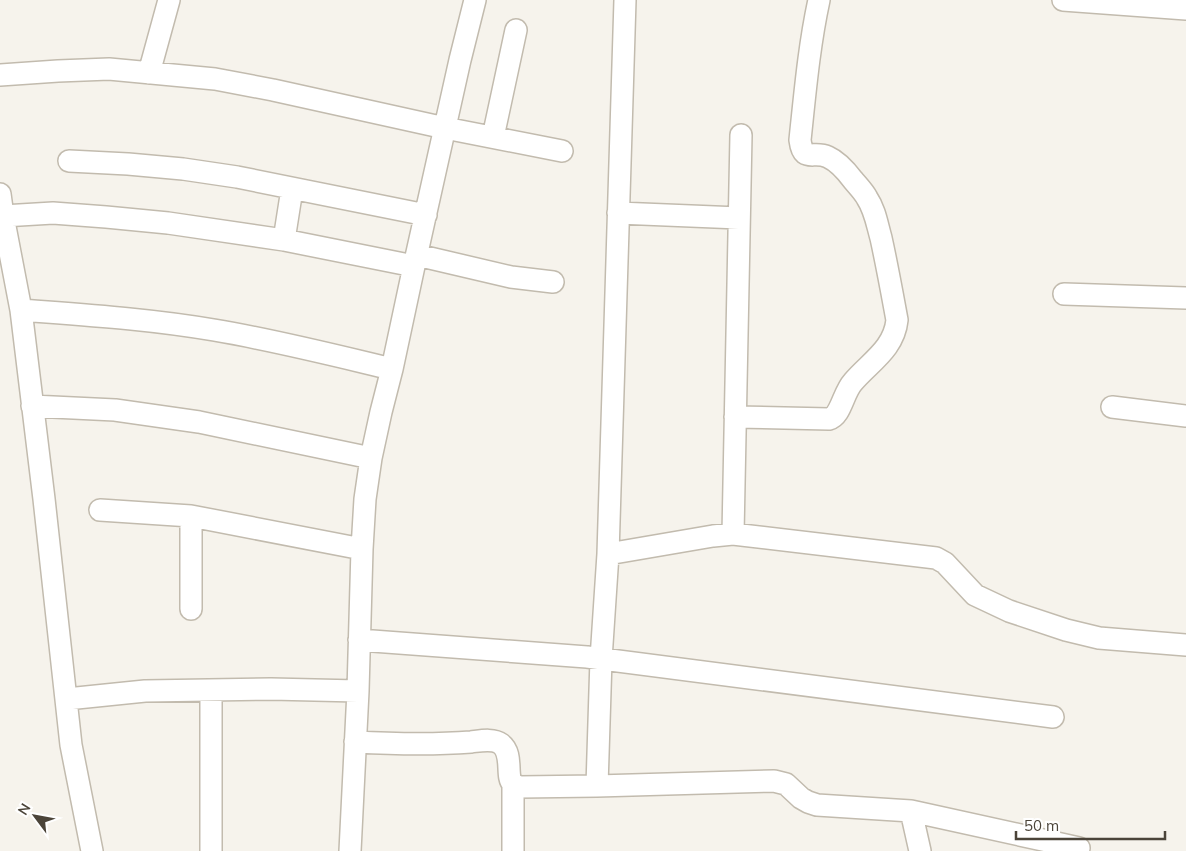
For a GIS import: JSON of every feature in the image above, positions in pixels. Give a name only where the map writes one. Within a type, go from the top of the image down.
[{"type":"street","points":[[149,72],[169,0]]},
{"type":"street","points":[[350,851],[356,742],[362,548],[365,499],[371,458],[475,0]]},
{"type":"street","points":[[597,786],[601,659],[608,554],[625,0]]},
{"type":"street","points":[[735,417],[833,418],[839,410],[847,389],[889,344],[896,329],[887,264],[876,218],[868,198],[852,177],[828,157],[807,155],[801,149],[800,140],[805,88],[819,0]]},
{"type":"street","points":[[1063,0],[1186,9]]},
{"type":"street","points":[[493,138],[516,30]]},
{"type":"street","points":[[0,75],[109,69],[215,79],[562,151]]},
{"type":"street","points":[[733,534],[741,134]]},
{"type":"street","points":[[69,161],[183,169],[237,177],[426,215]]},
{"type":"street","points":[[284,240],[292,189]]},
{"type":"street","points":[[0,194],[2,216],[21,310],[71,745],[92,851]]},
{"type":"street","points":[[2,216],[53,213],[177,224],[552,282]]},
{"type":"street","points":[[618,213],[739,218]]},
{"type":"street","points":[[1064,294],[1186,298]]},
{"type":"street","points":[[21,310],[132,318],[213,330],[291,345],[392,369]]},
{"type":"street","points":[[32,406],[115,410],[200,422],[371,458]]},
{"type":"street","points":[[1112,406],[1186,416]]},
{"type":"street","points":[[100,510],[191,516],[362,548]]},
{"type":"street","points":[[191,516],[191,609]]},
{"type":"street","points":[[608,554],[733,534],[936,558],[945,563],[974,595],[1009,611],[1066,630],[1099,638],[1186,645]]},
{"type":"street","points":[[359,640],[601,659],[1053,717]]},
{"type":"street","points":[[66,699],[145,691],[271,689],[358,691]]},
{"type":"street","points":[[211,690],[211,851]]},
{"type":"street","points":[[356,742],[442,744],[494,741],[501,744],[506,750],[510,780],[513,784],[513,851]]},
{"type":"street","points":[[513,784],[520,787],[530,787],[774,781],[786,784],[801,798],[818,805],[912,811],[1079,848]]},
{"type":"street","points":[[912,811],[920,851]]}]
